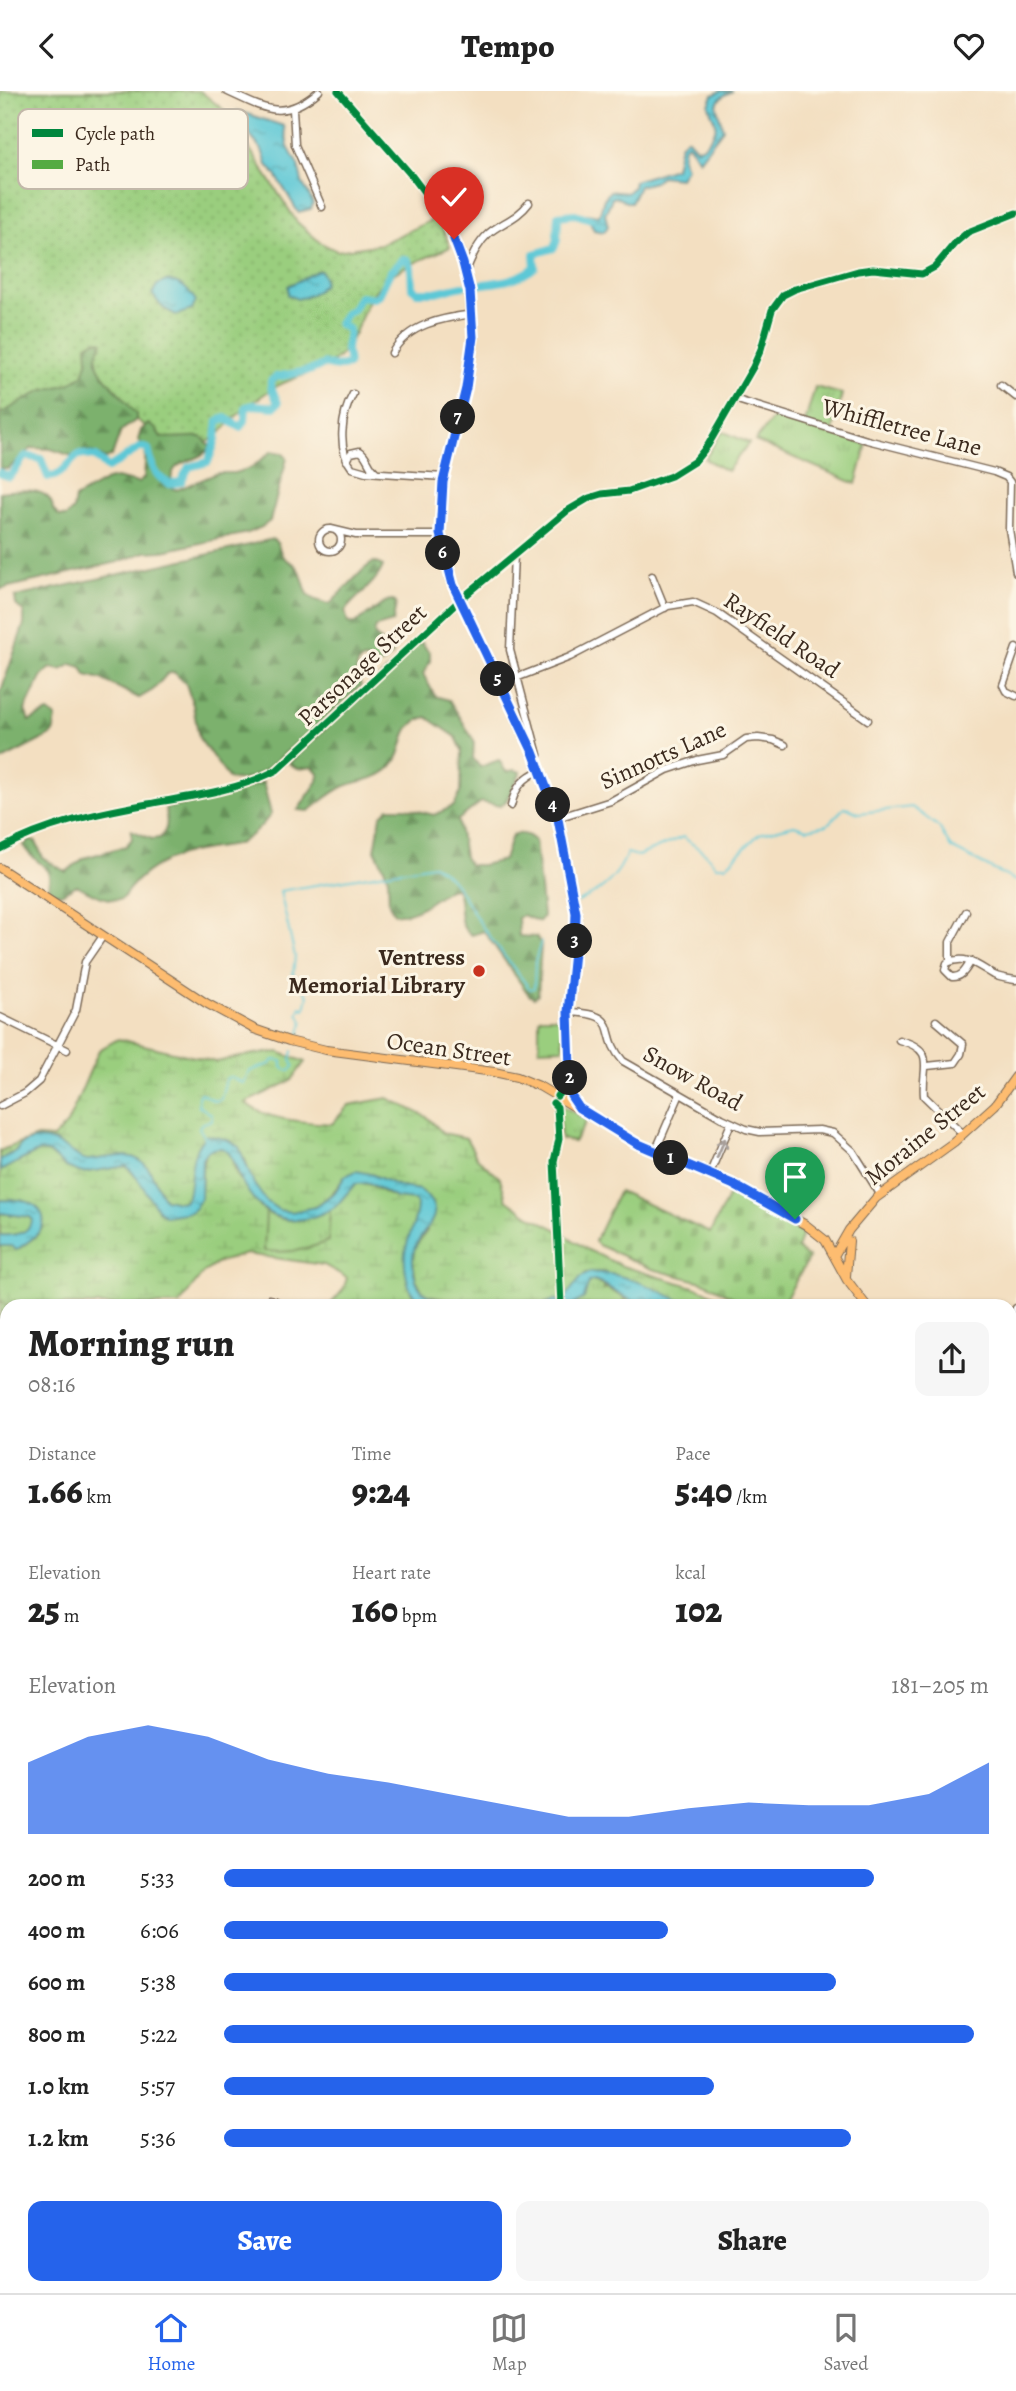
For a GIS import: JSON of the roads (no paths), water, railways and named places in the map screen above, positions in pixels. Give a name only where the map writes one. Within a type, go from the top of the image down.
[{"type":"main road","name":"Ocean Street","points":[[1,872],[212,1007],[268,1034],[333,1051],[494,1072],[528,1081],[655,1152],[710,1173],[812,1229],[825,1240],[847,1280],[861,1299]]},
{"type":"main road","name":"Moraine Street","points":[[834,1256],[849,1230],[880,1194],[963,1134],[1003,1096],[1016,1076]]},
{"type":"main road","points":[[569,1081],[571,1096],[579,1108]]},
{"type":"main road","name":"Moraine Street","points":[[834,1256],[849,1241],[858,1220]]},
{"type":"main road","points":[[812,1229],[832,1239],[839,1238],[849,1230]]},
{"type":"main road","points":[[847,1280],[849,1241]]},
{"type":"street","points":[[226,91],[273,110],[293,109],[320,91]]},
{"type":"street","points":[[338,91],[435,206],[454,239],[466,271],[473,337],[470,367],[444,477],[440,501],[440,534],[448,569],[460,600],[541,770]]},
{"type":"street","points":[[293,109],[295,145],[322,207]]},
{"type":"street","points":[[466,271],[481,242],[496,228],[519,216],[529,203]]},
{"type":"street","name":"Parsonage Street","points":[[0,849],[88,817],[210,793],[267,775],[288,761],[460,600],[567,511],[589,498],[634,490],[671,476],[691,464],[708,445],[757,359],[772,310],[780,297],[788,292],[858,271],[873,269],[922,274],[935,267],[968,232],[1016,213]]},
{"type":"street","points":[[392,353],[400,339],[435,320],[472,314]]},
{"type":"street","points":[[1001,385],[1016,397]]},
{"type":"street","points":[[353,394],[346,411],[343,451],[355,470],[444,477]]},
{"type":"street","name":"Whiffletree Lane","points":[[734,399],[867,440],[1003,475],[1010,482],[1016,572]]},
{"type":"street","points":[[347,461],[351,453],[360,451],[376,472]]},
{"type":"street","points":[[331,529],[356,535],[440,534]]},
{"type":"street","points":[[514,554],[510,645],[516,678],[557,818],[576,913],[568,1012],[569,1081],[557,1096]]},
{"type":"street","points":[[652,576],[665,607]]},
{"type":"street","name":"Rayfield Road","points":[[516,678],[570,657],[665,607],[685,602],[709,608],[869,720]]},
{"type":"street","points":[[1016,648],[1004,682],[1004,689],[1016,696]]},
{"type":"street","name":"Sinnotts Lane","points":[[557,818],[611,801],[667,770],[697,759],[723,755],[746,739],[773,740],[785,745]]},
{"type":"street","points":[[510,806],[513,794],[526,776],[541,770]]},
{"type":"street","points":[[950,962],[950,942],[966,912]]},
{"type":"street","points":[[0,1106],[34,1087],[79,1002],[83,965],[103,936]]},
{"type":"street","points":[[971,961],[960,976],[951,977],[946,970],[945,965],[960,959],[971,961],[997,976],[1016,980]]},
{"type":"street","name":"Snow Road","points":[[568,1012],[599,1016],[608,1028],[623,1061],[732,1123],[760,1132],[806,1129],[833,1133],[853,1151],[880,1194]]},
{"type":"street","points":[[0,1017],[67,1050]]},
{"type":"street","points":[[926,1066],[955,1063],[961,1054],[963,1044],[936,1021]]},
{"type":"street","points":[[899,1040],[915,1044],[923,1052],[926,1066],[924,1096],[963,1134]]},
{"type":"street","points":[[557,1096],[569,1068]]},
{"type":"street","points":[[655,1152],[680,1094]]},
{"type":"street","points":[[710,1173],[732,1123]]},
{"type":"water","points":[[721,91],[733,91],[718,102],[723,129],[699,160],[688,144],[684,147],[682,158],[686,168],[680,178],[661,176],[654,182],[639,186],[631,202],[612,198],[605,214],[608,226],[604,232],[594,230],[590,221],[581,217],[586,214],[599,216],[604,199],[610,191],[627,193],[633,187],[634,181],[675,168],[680,145],[687,138],[696,148],[704,145],[714,133],[716,125],[709,105],[713,95]]},
{"type":"water","points":[[248,114],[284,126],[288,147],[313,203],[311,209],[298,212],[267,165],[262,150],[248,131]]},
{"type":"water","points":[[321,271],[324,277],[318,290],[297,299],[288,295],[288,286]]},
{"type":"water","points":[[166,281],[180,284],[190,293],[196,301],[192,310],[176,315],[163,308],[152,294],[157,285]]},
{"type":"water","points":[[207,1135],[228,1140],[239,1147],[254,1184],[266,1201],[279,1210],[291,1212],[315,1207],[335,1192],[345,1176],[356,1171],[371,1174],[401,1187],[420,1190],[429,1198],[434,1212],[414,1251],[414,1272],[422,1291],[440,1299],[418,1299],[410,1290],[407,1279],[405,1252],[417,1204],[414,1200],[396,1198],[369,1183],[355,1184],[337,1205],[326,1212],[306,1219],[285,1219],[267,1212],[259,1205],[243,1183],[228,1152],[216,1148],[208,1151],[202,1159],[201,1198],[195,1208],[190,1212],[166,1216],[156,1207],[126,1166],[82,1173],[66,1167],[48,1152],[39,1151],[0,1171],[0,1160],[15,1152],[22,1144],[30,1140],[46,1140],[62,1146],[83,1160],[126,1156],[141,1161],[148,1168],[165,1199],[179,1202],[185,1201],[188,1196],[192,1163],[201,1141]]},
{"type":"water","points":[[0,1200],[30,1203],[39,1210],[43,1218],[43,1224],[37,1234],[16,1250],[12,1246],[0,1246],[0,1235],[24,1232],[33,1220],[30,1217],[0,1213]]},
{"type":"water","points":[[590,1272],[616,1275],[676,1299],[629,1299],[594,1280],[589,1282],[584,1298],[564,1299],[580,1278]]},
{"type":"waterway","points":[[474,285],[514,278],[529,272],[535,267],[534,254],[554,248],[558,216],[575,214],[591,219]]},
{"type":"waterway","points":[[0,473],[9,477],[26,456],[41,459],[48,477],[61,472],[80,454],[96,457],[108,468],[141,447],[148,449],[152,465],[161,478],[170,484],[181,482],[189,467],[208,462],[216,440],[218,421],[225,418],[240,427],[245,421],[246,407],[274,407],[278,403],[271,387],[271,381],[276,377],[312,370],[324,364],[335,367],[348,365],[348,329],[339,324],[346,313],[353,309],[360,296],[374,298],[379,295],[390,272],[402,260],[408,260],[412,288],[417,292],[435,292],[463,286]]},
{"type":"waterway","points":[[578,902],[608,882],[627,853],[638,856],[683,837],[706,854],[716,866],[726,866],[759,834],[794,825],[807,829],[827,825],[845,807],[859,813],[912,807],[939,827],[951,848],[1016,881]]},
{"type":"waterway","points":[[299,1037],[303,1022],[298,1013],[301,1007],[305,1009],[308,996],[293,974],[295,957],[280,891],[433,865],[455,884],[486,932],[530,989],[534,988],[535,962],[541,942]]},
{"type":"waterway","points":[[206,1139],[199,1128],[201,1124],[212,1120],[212,1115],[199,1106],[200,1093],[215,1101],[221,1099],[226,1079],[230,1077],[243,1083],[250,1071],[274,1060],[282,1061],[282,1067],[291,1070],[294,1066],[291,1060],[293,1051]]},
{"type":"place","name":"Ventress Memorial Library","points":[[479,971]]}]
